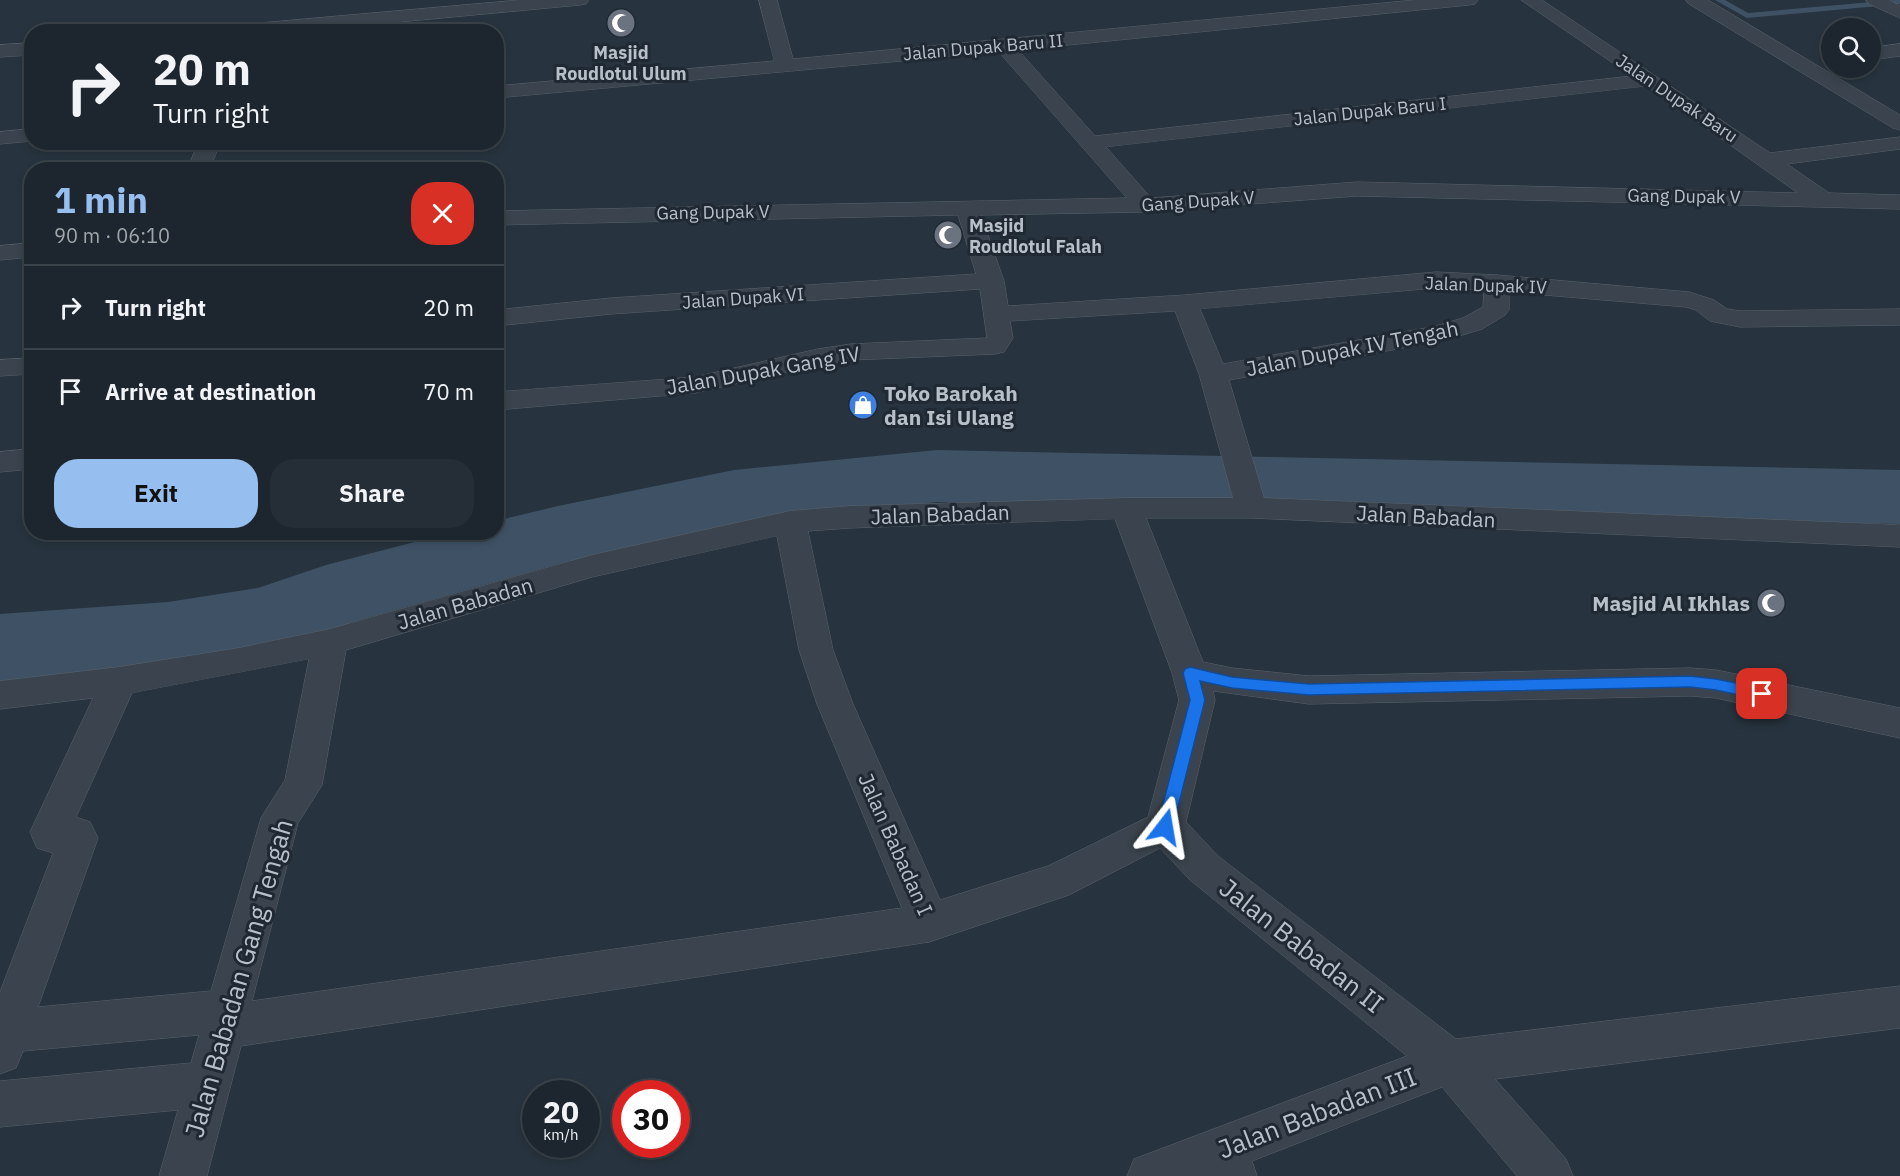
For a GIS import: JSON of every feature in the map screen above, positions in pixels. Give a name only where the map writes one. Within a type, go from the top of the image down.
[{"type":"street","points":[[323,24],[580,0]]},
{"type":"street","points":[[768,0],[785,65]]},
{"type":"street","name":"Jalan Dupak Baru II","points":[[504,91],[1004,46],[1469,0]]},
{"type":"street","name":"Jalan Dupak Baru","points":[[1530,0],[1768,160],[1822,200]]},
{"type":"street","points":[[1695,0],[1900,124]]},
{"type":"street","points":[[1004,46],[1088,143],[1146,205]]},
{"type":"street","points":[[0,51],[24,50]]},
{"type":"street","points":[[1881,53],[1900,50]]},
{"type":"street","points":[[1798,62],[1821,59]]},
{"type":"street","name":"Jalan Dupak Baru I","points":[[1088,143],[1651,80]]},
{"type":"street","points":[[0,138],[24,136]]},
{"type":"street","points":[[1768,160],[1900,143]]},
{"type":"street","name":"Gang Dupak V","points":[[504,218],[1146,205],[1357,189],[1900,202]]},
{"type":"street","points":[[967,208],[991,281],[997,314]]},
{"type":"street","points":[[0,253],[24,250]]},
{"type":"street","name":"Jalan Dupak IV","points":[[997,314],[1185,303],[1437,280],[1689,300],[1705,305],[1719,315],[1740,319],[1900,317]]},
{"type":"street","name":"Jalan Dupak VI","points":[[504,317],[623,306],[991,281]]},
{"type":"street","name":"Jalan Dupak IV Tengah","points":[[1214,374],[1349,352],[1454,330],[1485,318],[1496,310],[1497,283]]},
{"type":"street","points":[[1185,303],[1214,374],[1250,506]]},
{"type":"street","name":"Jalan Dupak Gang IV","points":[[504,401],[695,385],[818,357],[851,352],[985,348],[999,343],[997,314]]},
{"type":"street","points":[[0,368],[24,366]]},
{"type":"street","points":[[0,462],[24,460]]},
{"type":"street","name":"Jalan Babadan","points":[[0,694],[119,681],[239,661],[330,642],[592,566],[790,522],[850,517],[1250,506],[1900,536]]},
{"type":"street","points":[[1126,508],[1190,673],[1197,700],[1165,827]]},
{"type":"street","name":"Jalan Babadan I","points":[[790,522],[816,650],[831,693],[929,923],[1024,890],[1055,882],[1165,827]]},
{"type":"street","name":"Jalan Babadan Gang Tengah","points":[[183,1176],[280,818],[303,785],[330,642]]},
{"type":"street","points":[[1190,673],[1232,682],[1309,690],[1690,682],[1716,684],[1900,723]]},
{"type":"street","points":[[119,681],[50,832],[51,836],[76,834],[78,838],[4,1042],[225,1019],[929,923]]},
{"type":"street","name":"Jalan Babadan II","points":[[1165,827],[1204,868],[1450,1062],[1549,1176]]},
{"type":"street","name":"Jalan Babadan III","points":[[1151,1176],[1228,1162],[1450,1062],[1900,1007]]},
{"type":"street","points":[[0,1104],[207,1084]]},
{"type":"waterway","points":[[1719,0],[1747,16],[1900,2]]},
{"type":"waterway","points":[[0,649],[168,636],[268,620],[326,597],[558,535],[734,497],[937,476],[1900,497]]},
{"type":"place","name":"Masjid Roudlotul Ulum","points":[[621,23]]},
{"type":"place","name":"Masjid Roudlotul Falah","points":[[948,235]]},
{"type":"place","name":"Toko Barokah dan Isi Ulang","points":[[863,405]]},
{"type":"place","name":"Masjid Al Ikhlas","points":[[1771,603]]},
{"type":"route","points":[[1165,827],[1197,700],[1190,673],[1257,686],[1309,690],[1690,682],[1716,684],[1762,694]]}]
